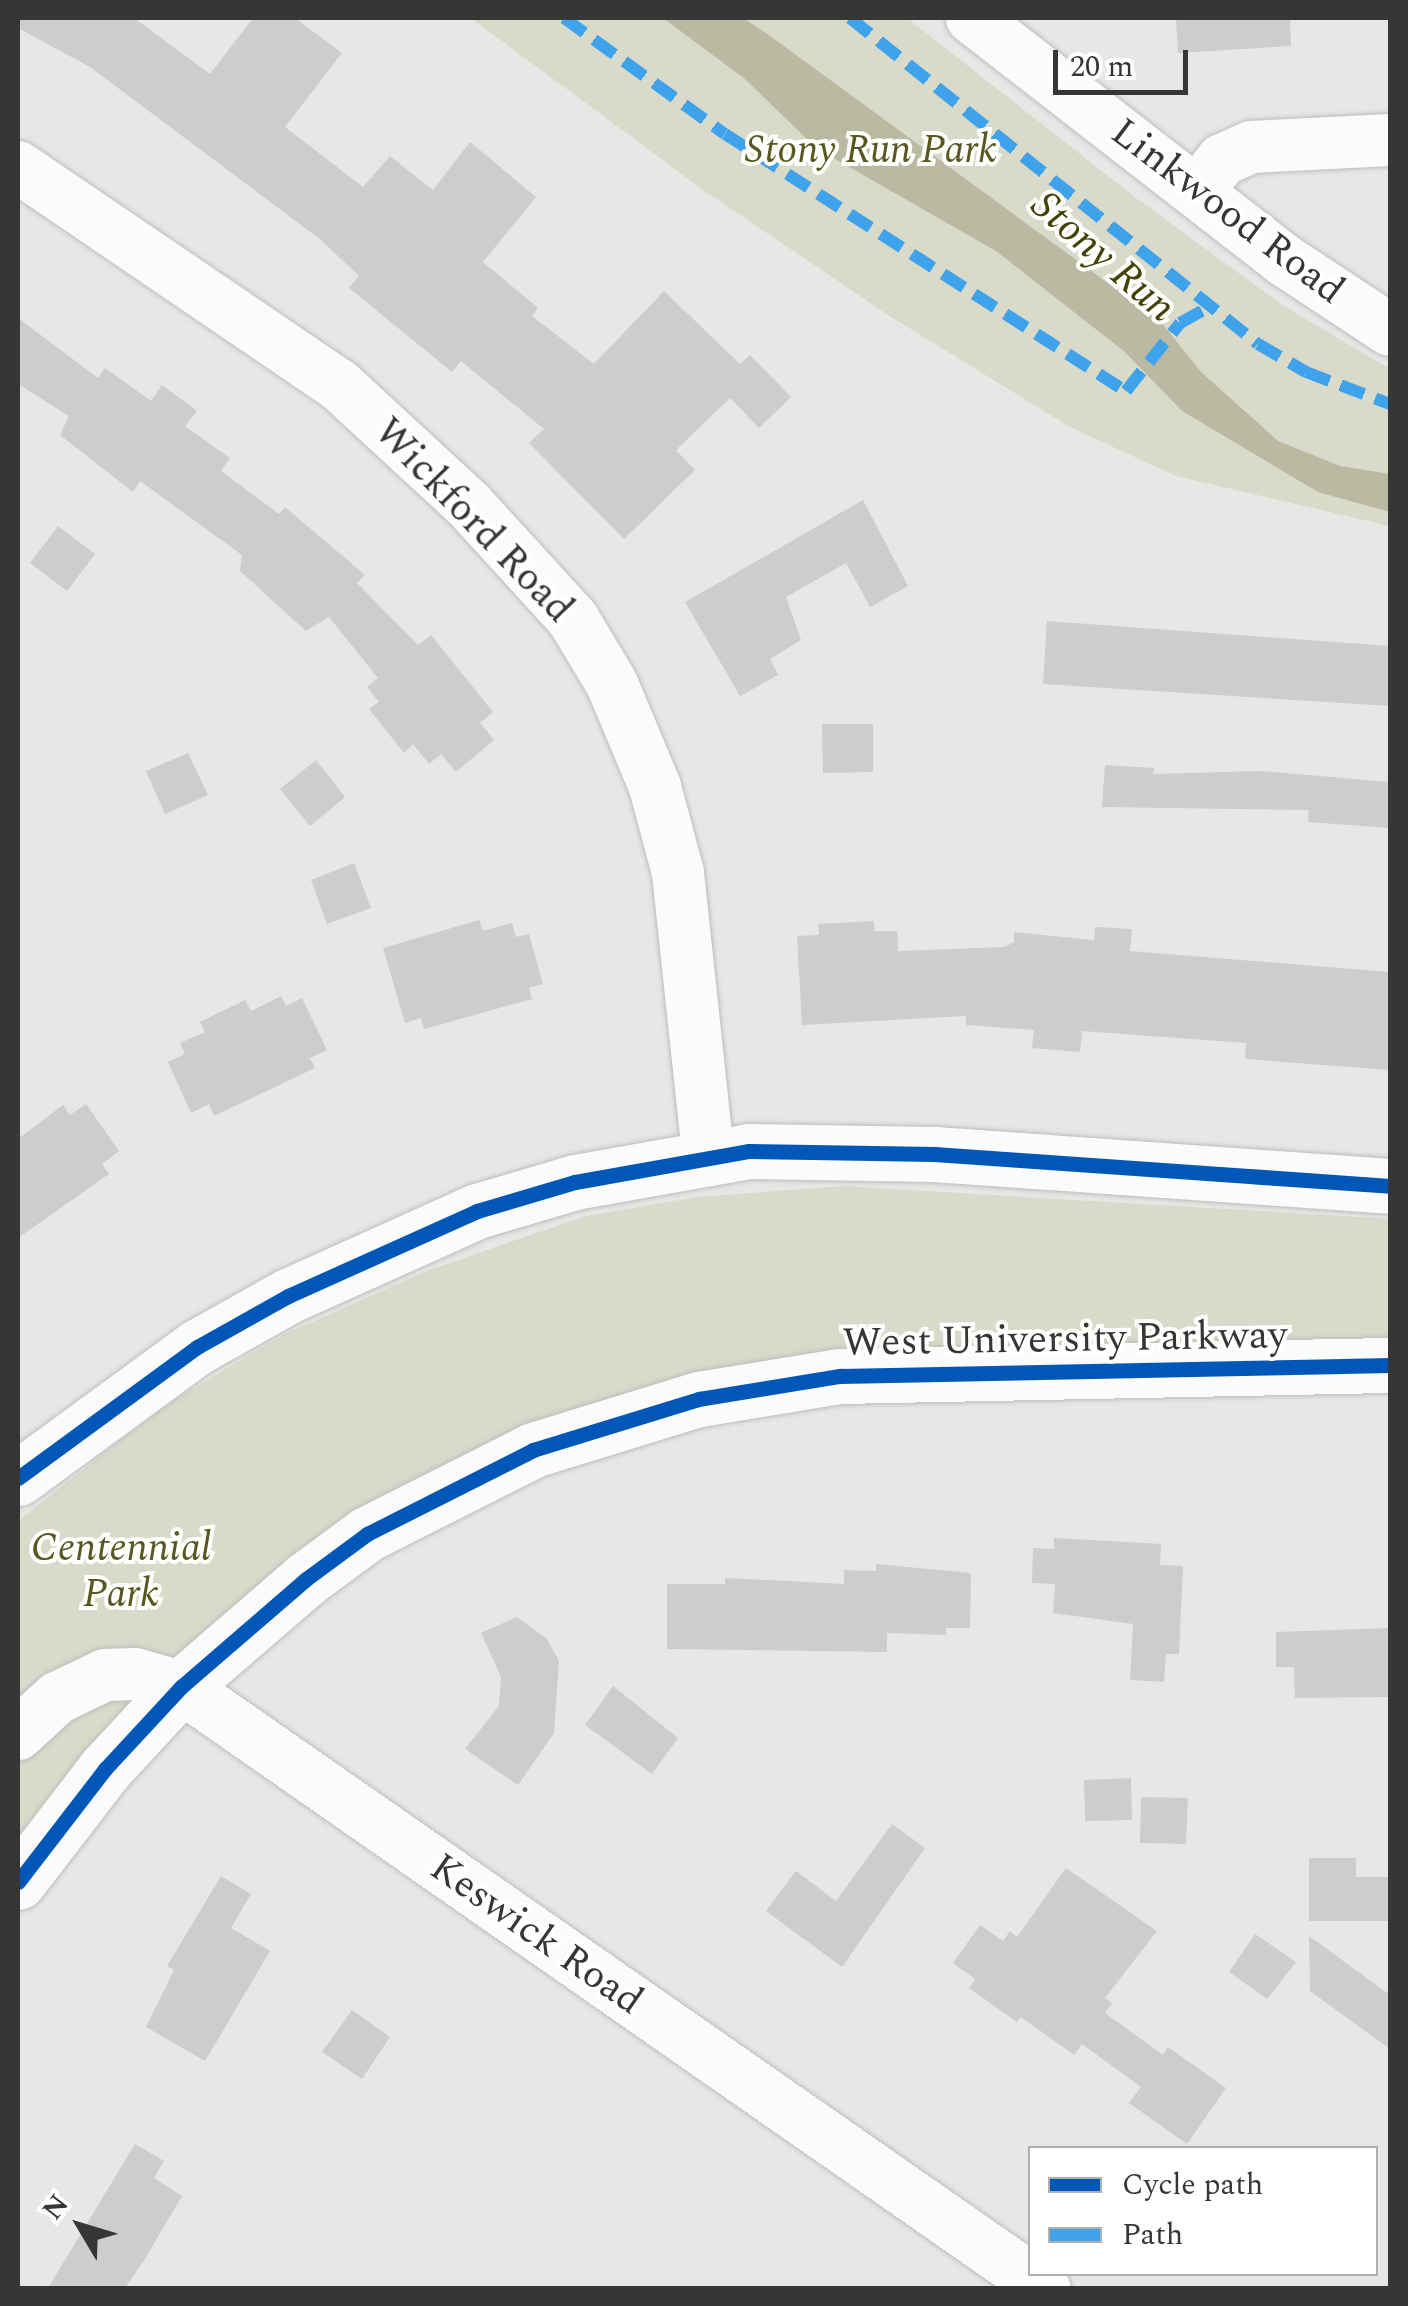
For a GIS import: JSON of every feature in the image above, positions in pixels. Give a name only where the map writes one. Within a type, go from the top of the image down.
[{"type":"main road","points":[[18,1478],[197,1348],[376,1252],[575,1182],[708,1155],[934,1154],[1390,1186]]},
{"type":"main road","name":"West University Parkway","points":[[18,1882],[105,1769],[181,1687],[368,1534],[452,1486],[611,1421],[840,1376],[1057,1367],[1390,1366]]},
{"type":"street","name":"Linkwood Road","points":[[972,18],[1197,192],[1390,330]]},
{"type":"street","points":[[1197,192],[1222,160],[1252,147],[1390,140]]},
{"type":"street","name":"Wickford Road","points":[[18,168],[339,385],[469,505],[573,619],[612,684],[654,787],[678,873],[708,1155]]},
{"type":"street","name":"Keswick Road","points":[[18,1734],[57,1698],[105,1675],[136,1674],[181,1687],[1044,2288]]},
{"type":"green space","name":"Stony Run Park","points":[[471,18],[907,18],[1136,198],[1281,304],[1390,369],[1390,526],[1176,476],[1070,427],[888,315],[699,187]]},
{"type":"green space","name":"Centennial Park","points":[[844,1186],[1390,1219],[1390,1348],[963,1349],[439,1467],[18,1848],[18,1523],[23,1517],[164,1406],[283,1335],[429,1270],[586,1216],[696,1197]]},
{"type":"shaded area","name":"Stony Run","points":[[663,18],[743,18],[766,33],[1161,322],[1201,372],[1278,441],[1340,466],[1390,474],[1390,512],[1318,492],[1182,411],[1125,352],[996,251],[816,148],[745,79]]},
{"type":"building","points":[[18,18],[134,18],[210,74],[253,18],[295,18],[342,53],[285,127],[363,187],[390,156],[433,190],[470,142],[536,197],[483,262],[538,308],[532,316],[594,364],[664,291],[740,364],[750,355],[791,397],[759,428],[730,398],[676,450],[695,470],[624,539],[529,443],[544,429],[461,361],[452,372],[349,288],[359,276],[321,240],[90,67],[18,28]]},
{"type":"building","points":[[1176,18],[1290,18],[1291,46],[1178,53]]},
{"type":"building","points":[[18,318],[98,378],[105,368],[151,401],[162,385],[197,411],[185,426],[230,458],[221,471],[279,514],[285,507],[365,575],[357,583],[418,645],[431,635],[493,712],[480,723],[494,740],[456,772],[441,754],[429,764],[413,744],[404,753],[369,709],[379,702],[367,687],[378,678],[329,617],[306,631],[240,571],[242,555],[140,481],[133,492],[60,435],[69,416],[18,384]]},
{"type":"building","points":[[863,500],[908,586],[870,607],[846,563],[786,597],[801,640],[770,659],[778,675],[740,696],[685,602]]},
{"type":"building","points":[[58,526],[95,554],[67,591],[30,563]]},
{"type":"building","points":[[1047,621],[1390,646],[1390,706],[1043,684]]},
{"type":"building","points":[[822,724],[873,724],[873,772],[823,773]]},
{"type":"building","points":[[188,753],[208,795],[165,814],[146,771]]},
{"type":"building","points":[[316,760],[345,797],[310,826],[280,789]]},
{"type":"building","points":[[1105,765],[1154,768],[1153,774],[1260,771],[1390,782],[1390,828],[1308,822],[1309,810],[1102,807]]},
{"type":"building","points":[[354,863],[371,908],[327,924],[311,880]]},
{"type":"building","points":[[479,920],[483,931],[512,923],[516,937],[529,934],[543,984],[529,988],[532,999],[424,1029],[421,1018],[405,1023],[383,948]]},
{"type":"building","points":[[874,921],[874,931],[897,931],[898,951],[1005,947],[1014,942],[1014,932],[1094,940],[1095,927],[1132,929],[1130,951],[1390,972],[1390,1070],[1245,1059],[1246,1043],[1082,1031],[1080,1052],[1032,1048],[1034,1030],[966,1025],[966,1016],[802,1025],[797,936],[819,935],[818,924]]},
{"type":"building","points":[[281,996],[286,1006],[302,998],[327,1050],[310,1058],[315,1068],[214,1116],[209,1104],[191,1113],[168,1062],[185,1054],[180,1043],[205,1032],[200,1022],[245,1000],[251,1011]]},
{"type":"building","points":[[86,1104],[119,1151],[102,1164],[109,1174],[18,1238],[18,1139],[63,1105],[70,1115]]},
{"type":"building","points":[[1054,1538],[1161,1544],[1160,1565],[1183,1566],[1179,1654],[1166,1654],[1164,1682],[1130,1680],[1133,1624],[1053,1613],[1055,1584],[1032,1583],[1033,1548],[1054,1549]]},
{"type":"building","points":[[876,1564],[971,1573],[970,1628],[946,1628],[946,1635],[887,1633],[887,1652],[667,1649],[667,1584],[725,1584],[725,1578],[844,1584],[844,1570],[876,1571]]},
{"type":"building","points":[[517,1617],[547,1639],[559,1661],[554,1733],[518,1785],[465,1749],[499,1706],[501,1677],[481,1633]]},
{"type":"building","points":[[1390,1628],[1390,1697],[1295,1698],[1294,1667],[1276,1667],[1276,1632]]},
{"type":"building","points":[[613,1686],[678,1738],[652,1774],[585,1725]]},
{"type":"building","points":[[1131,1778],[1132,1820],[1085,1821],[1084,1780]]},
{"type":"building","points":[[1141,1797],[1188,1798],[1186,1844],[1140,1843]]},
{"type":"building","points":[[892,1824],[925,1848],[842,1967],[766,1911],[796,1871],[836,1901]]},
{"type":"building","points":[[1309,1858],[1356,1858],[1356,1877],[1390,1877],[1390,1921],[1309,1921]]},
{"type":"building","points":[[1066,1868],[1157,1931],[1105,1998],[1112,2003],[1105,2013],[1163,2055],[1168,2047],[1226,2088],[1187,2144],[1129,2103],[1141,2087],[1082,2044],[1074,2055],[1021,2017],[1017,2022],[969,1988],[975,1979],[953,1963],[980,1925],[1003,1941],[1010,1931],[1017,1937]]},
{"type":"building","points":[[221,1876],[251,1894],[231,1928],[270,1951],[205,2061],[146,2027],[174,1970],[167,1966]]},
{"type":"building","points":[[1255,1934],[1296,1962],[1267,1999],[1229,1972]]},
{"type":"building","points":[[1309,1936],[1390,1995],[1390,2049],[1310,1991]]},
{"type":"building","points":[[352,2010],[390,2037],[362,2079],[322,2052]]},
{"type":"building","points":[[135,2144],[164,2161],[154,2178],[182,2196],[143,2262],[125,2288],[48,2288]]},
{"type":"marked path","points":[[564,18],[725,134],[1126,391],[1180,323],[1209,307]]},
{"type":"marked path","points":[[850,18],[1258,344],[1306,372],[1390,404]]},
{"type":"cycle path","points":[[18,1478],[197,1347],[288,1296],[477,1211],[575,1182],[749,1151],[934,1154],[1390,1186]]},
{"type":"cycle path","points":[[18,1882],[105,1769],[181,1687],[306,1579],[367,1534],[533,1450],[699,1399],[840,1376],[1390,1365]]}]
